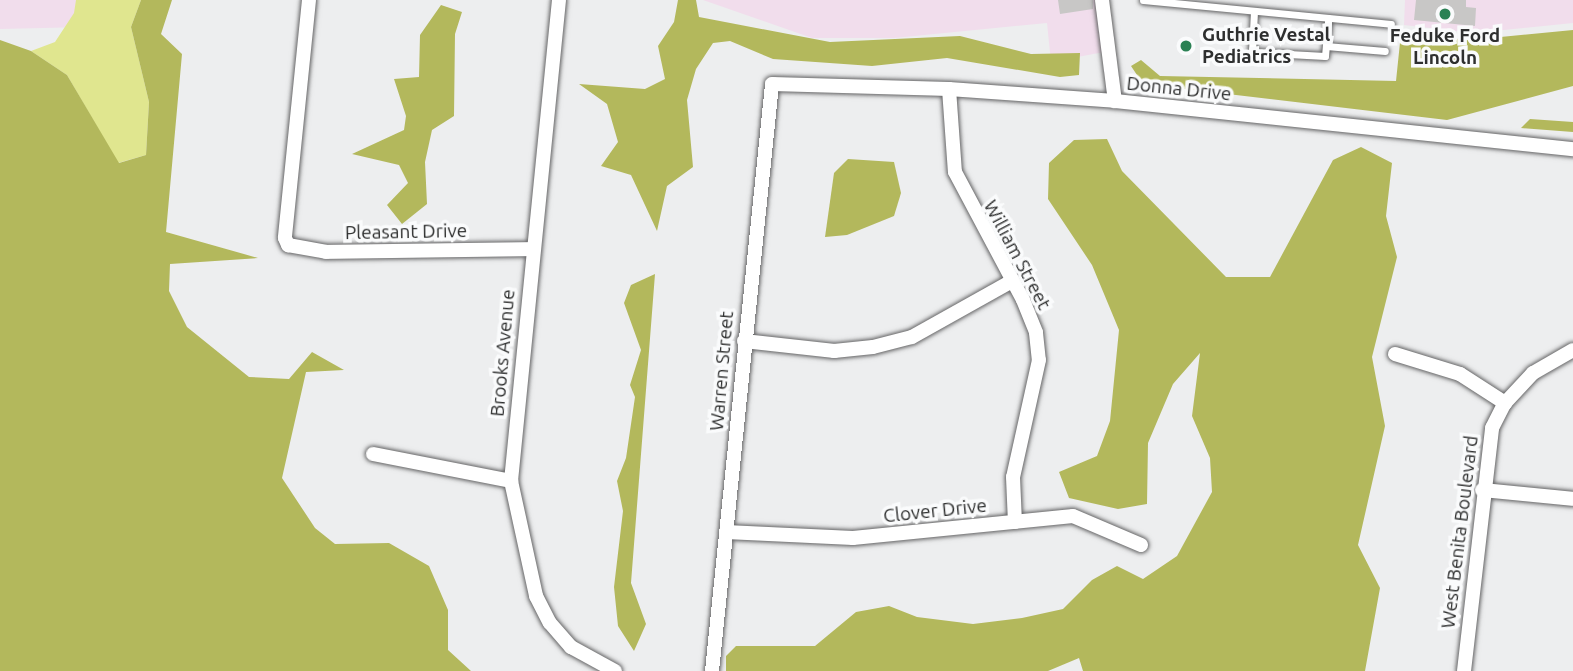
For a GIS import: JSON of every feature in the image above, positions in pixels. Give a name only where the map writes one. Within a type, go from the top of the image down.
[{"type":"street","name":"Pleasant Drive","points":[[309,0],[285,238],[288,245],[301,250],[326,252],[532,249]]},
{"type":"street","name":"Brooks Avenue","points":[[559,0],[532,249],[511,481],[536,596],[550,622],[570,647],[615,671]]},
{"type":"street","points":[[1102,0],[1115,101]]},
{"type":"street","name":"Donna Drive","points":[[780,80],[1115,101],[1573,149]]},
{"type":"street","name":"Warren Street","points":[[712,671],[768,97],[772,84],[780,80]]},
{"type":"street","name":"William Street","points":[[949,89],[955,172],[1012,281],[1035,333],[1039,360],[1016,456],[1015,522]]},
{"type":"street","points":[[744,341],[834,351],[873,348],[912,337],[1012,281]]},
{"type":"street","name":"West Benita Boulevard","points":[[1464,671],[1489,439],[1505,403],[1532,373],[1573,350]]},
{"type":"street","points":[[1395,354],[1460,374],[1505,403]]},
{"type":"street","points":[[373,454],[511,481]]},
{"type":"street","points":[[1482,490],[1573,499]]},
{"type":"street","name":"Clover Drive","points":[[726,532],[853,538],[1073,516],[1141,545]]},
{"type":"lane","points":[[1143,0],[1391,24]]},
{"type":"lane","points":[[1254,11],[1252,52],[1325,56],[1328,18]]},
{"type":"lane","points":[[1326,46],[1385,51]]},
{"type":"shaded area","points":[[0,0],[105,0],[86,27],[0,29]]},
{"type":"shaded area","points":[[703,0],[1096,0],[1104,52],[1051,62],[1047,23],[894,38],[812,38]]},
{"type":"shaded area","points":[[1405,0],[1573,0],[1573,23],[1474,33],[1404,25]]},
{"type":"green space","points":[[76,0],[141,0],[131,27],[149,102],[146,155],[118,163],[67,75],[31,51],[55,42],[74,13]]},
{"type":"green space","points":[[141,0],[172,0],[161,34],[182,54],[166,232],[258,258],[170,264],[169,291],[187,327],[249,377],[289,379],[312,352],[344,370],[306,372],[282,478],[315,528],[335,544],[389,543],[429,566],[448,610],[448,650],[471,671],[0,671],[0,40],[31,51],[67,75],[119,163],[146,155],[149,102],[131,27]]},
{"type":"green space","points":[[678,0],[696,0],[699,17],[830,42],[960,36],[1031,54],[1080,53],[1079,75],[1060,77],[947,58],[872,66],[773,59],[730,41],[713,43],[696,69],[687,100],[693,167],[667,186],[657,231],[631,175],[601,166],[618,142],[607,104],[579,84],[645,89],[665,79],[658,46],[674,22]]},
{"type":"green space","points":[[441,5],[462,12],[455,34],[454,116],[432,130],[425,162],[427,204],[402,224],[387,205],[408,183],[399,165],[352,154],[404,130],[406,116],[394,79],[419,77],[420,35]]},
{"type":"green space","points":[[1573,30],[1573,86],[1447,120],[1143,84],[1131,66],[1141,60],[1160,76],[1396,81],[1401,33],[1470,40]]},
{"type":"green space","points":[[1530,119],[1573,122],[1573,132],[1521,128]]},
{"type":"green space","points":[[1107,139],[1122,171],[1226,277],[1270,277],[1333,160],[1361,147],[1392,163],[1386,216],[1397,257],[1372,357],[1385,426],[1358,545],[1380,588],[1365,671],[1083,671],[1079,658],[1048,671],[726,671],[726,656],[736,646],[815,646],[856,612],[889,606],[917,617],[973,624],[1022,618],[1063,609],[1092,580],[1117,566],[1143,579],[1177,556],[1212,492],[1210,458],[1192,416],[1200,353],[1173,384],[1148,443],[1147,504],[1118,509],[1069,498],[1059,472],[1097,456],[1110,421],[1119,330],[1092,265],[1048,199],[1049,163],[1074,140]]},
{"type":"green space","points":[[848,159],[894,162],[901,193],[894,216],[847,235],[825,237],[834,173]]},
{"type":"green space","points":[[655,274],[631,583],[646,624],[634,651],[618,626],[614,587],[623,511],[617,481],[626,458],[635,397],[630,385],[641,350],[624,303],[631,285]]},
{"type":"building","points":[[1058,0],[1093,0],[1093,9],[1060,14]]},
{"type":"building","name":"Feduke Ford Lincoln","points":[[1416,0],[1466,0],[1466,7],[1476,8],[1475,26],[1414,20]]},
{"type":"place","name":"Feduke Ford Lincoln","points":[[1445,14]]},
{"type":"place","name":"Guthrie Vestal Pediatrics","points":[[1186,46]]}]
